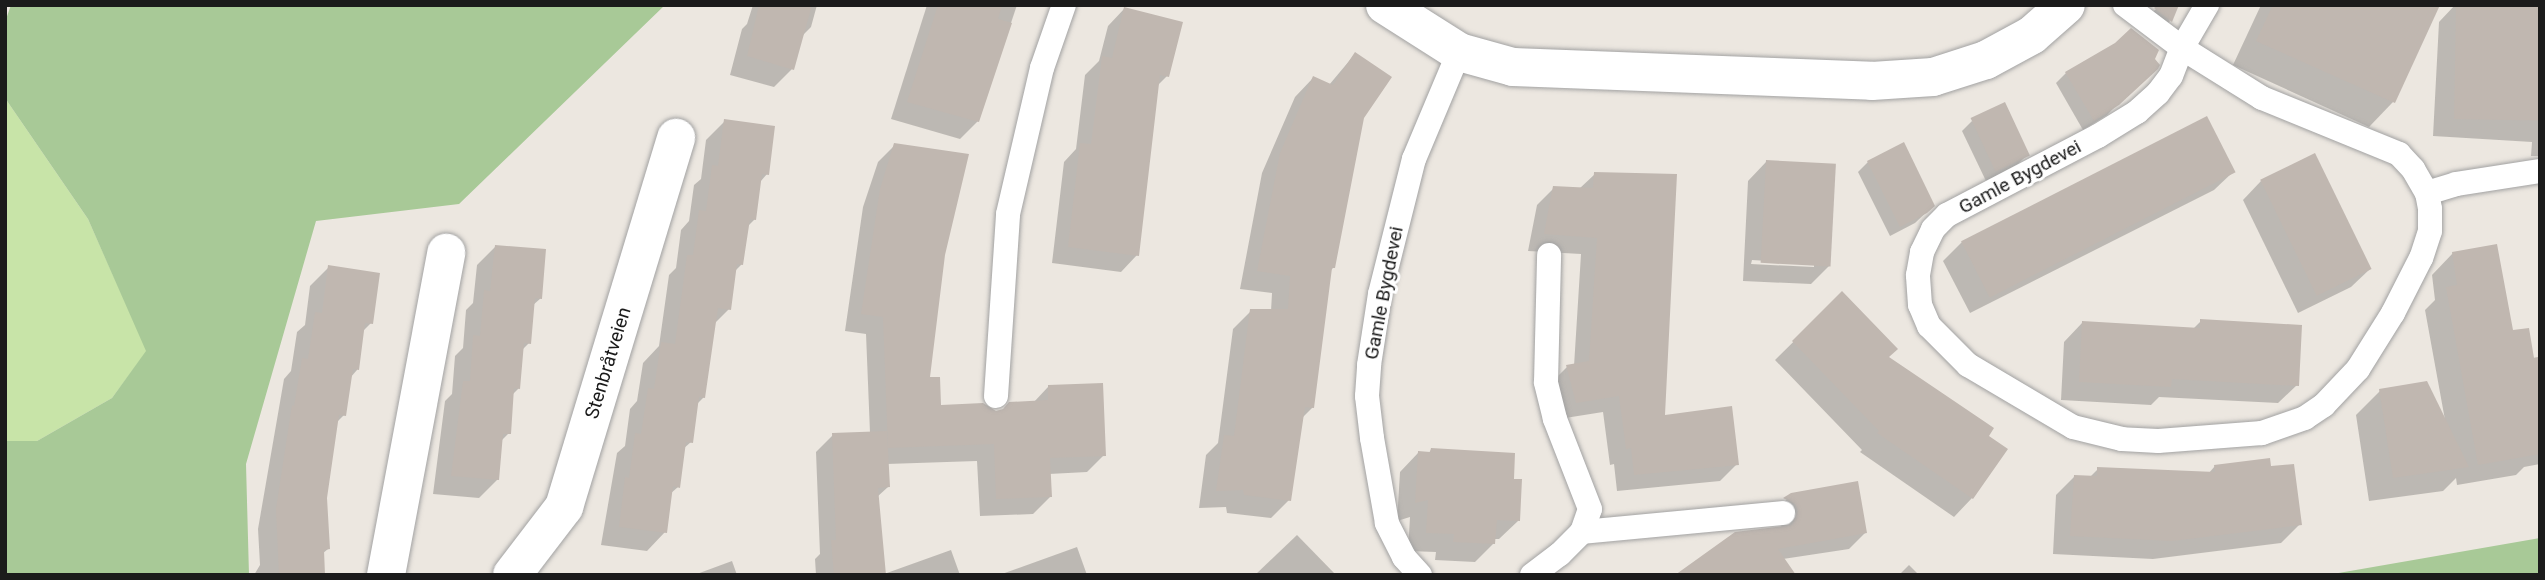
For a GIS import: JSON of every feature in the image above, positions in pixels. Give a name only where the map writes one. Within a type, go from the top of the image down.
[{"type":"street","points":[[1385,5],[1459,52],[1513,67],[1904,80],[1933,77],[1986,60],[2032,35],[2066,5]]},
{"type":"street","name":"Stenbråtveien","points":[[512,575],[564,507],[677,138]]},
{"type":"street","points":[[386,575],[446,253]]},
{"type":"lane","points":[[996,396],[1008,214],[1042,68],[1064,5]]},
{"type":"lane","name":"Gamle Bygdevei","points":[[2125,5],[2182,48],[2262,98],[2399,154],[2413,169],[2427,193],[2430,231],[2421,258],[2393,313],[2341,390],[2305,418],[2262,433],[2158,441],[2096,434],[2052,417],[1968,365],[1929,326],[1920,305],[1918,275],[1922,252],[1933,229],[1947,215],[2098,136],[2137,112],[2171,76],[2182,48],[2207,5]]},
{"type":"lane","name":"Gamle Bygdevei","points":[[1420,575],[1404,557],[1387,523],[1371,438],[1367,396],[1369,365],[1380,294],[1414,159],[1459,52]]},
{"type":"lane","points":[[2427,193],[2456,184],[2540,171]]},
{"type":"lane","points":[[1532,575],[1560,554],[1582,532],[1590,509],[1555,419],[1546,382],[1549,255]]},
{"type":"lane","points":[[1582,532],[1783,513]]},
{"type":"green space","points":[[11,5],[665,5],[459,204],[316,221],[246,464],[249,575],[5,575],[5,441],[37,441],[112,398],[146,351],[88,219],[5,98],[5,22]]},
{"type":"green space","points":[[5,98],[88,219],[147,351],[112,398],[37,441],[5,441]]},
{"type":"green space","points":[[2540,538],[2540,575],[2327,575]]},
{"type":"building","points":[[759,5],[812,5],[794,70],[747,56]]},
{"type":"building","points":[[938,5],[1002,5],[998,19],[1012,23],[979,122],[907,102]]},
{"type":"building","points":[[2157,5],[2179,5],[2172,22],[2154,8]]},
{"type":"building","points":[[2273,5],[2440,5],[2395,103],[2256,41]]},
{"type":"building","points":[[2456,5],[2540,6],[2538,120],[2454,119]]},
{"type":"building","points":[[1124,7],[1183,22],[1169,77],[1160,75],[1139,256],[1068,247],[1080,143],[1091,144],[1102,56],[1112,58]]},
{"type":"building","points":[[2131,28],[2159,50],[2155,59],[2160,65],[2119,105],[2094,121],[2065,72],[2115,43]]},
{"type":"building","points":[[1355,52],[1392,77],[1364,118],[1335,268],[1332,268],[1314,408],[1305,407],[1291,501],[1244,495],[1243,490],[1216,491],[1224,435],[1234,436],[1250,309],[1288,309],[1290,276],[1257,271],[1280,153],[1313,76],[1333,85]]},
{"type":"building","points":[[2005,102],[2030,155],[1995,172],[1971,118]]},
{"type":"building","points":[[2207,116],[2236,172],[1990,297],[1961,241]]},
{"type":"building","points":[[724,119],[775,126],[769,175],[762,174],[756,220],[750,219],[743,265],[737,264],[731,310],[718,308],[705,398],[699,397],[693,443],[686,442],[680,488],[673,486],[667,533],[619,527],[625,477],[629,478],[635,433],[641,434],[648,388],[654,389],[661,342],[675,344],[687,255],[693,255],[699,210],[706,211],[712,165],[718,166]]},
{"type":"building","points":[[1904,142],[1935,206],[1900,227],[1867,161]]},
{"type":"building","points":[[894,143],[969,154],[945,255],[930,377],[940,377],[941,405],[983,403],[996,411],[1003,409],[1009,402],[1048,400],[1048,385],[1103,383],[1106,456],[1050,458],[1052,497],[996,499],[994,444],[888,448],[883,317],[861,314],[880,189]]},
{"type":"building","points":[[2315,153],[2372,269],[2317,296],[2260,180]]},
{"type":"building","points":[[1766,160],[1836,164],[1831,267],[1761,263]]},
{"type":"building","points":[[1594,172],[1677,174],[1665,415],[1732,406],[1739,465],[1634,475],[1631,448],[1626,449],[1619,396],[1576,403],[1566,365],[1589,361],[1597,238],[1544,234],[1553,186],[1593,188]]},
{"type":"building","points":[[2497,244],[2513,330],[2529,328],[2534,358],[2540,357],[2540,454],[2478,465],[2446,287],[2457,285],[2452,252]]},
{"type":"building","points":[[495,245],[546,249],[542,299],[535,298],[531,344],[524,343],[520,389],[514,388],[511,434],[503,434],[499,480],[451,476],[463,381],[470,381],[473,335],[480,336],[484,290],[490,291]]},
{"type":"building","points":[[328,265],[380,273],[373,324],[365,323],[359,370],[353,369],[346,416],[339,415],[327,498],[330,549],[324,550],[325,575],[279,575],[276,509],[292,405],[294,406],[302,358],[308,359],[315,312],[322,313]]},
{"type":"building","points":[[1842,291],[1898,349],[1889,357],[1994,428],[1989,436],[2008,449],[1973,499],[1877,433],[1879,431],[1792,341]]},
{"type":"building","points":[[2200,319],[2302,325],[2299,386],[2172,379],[2171,387],[2079,382],[2082,321],[2200,328]]},
{"type":"building","points":[[2427,381],[2469,467],[2393,478],[2379,389]]},
{"type":"building","points":[[887,431],[890,487],[878,488],[886,575],[834,575],[831,540],[836,540],[832,433]]},
{"type":"building","points":[[1431,448],[1515,453],[1514,479],[1522,479],[1520,521],[1497,520],[1495,544],[1453,542],[1454,534],[1426,533],[1428,500],[1415,503],[1418,451],[1430,452]]},
{"type":"building","points":[[2270,458],[2271,466],[2294,464],[2302,525],[2172,541],[2070,536],[2074,475],[2097,476],[2097,467],[2215,472],[2214,465]]},
{"type":"building","points":[[1858,481],[1867,533],[1778,549],[1796,575],[1675,575],[1735,532],[1792,525],[1798,511],[1795,504],[1783,498],[1791,493]]}]
